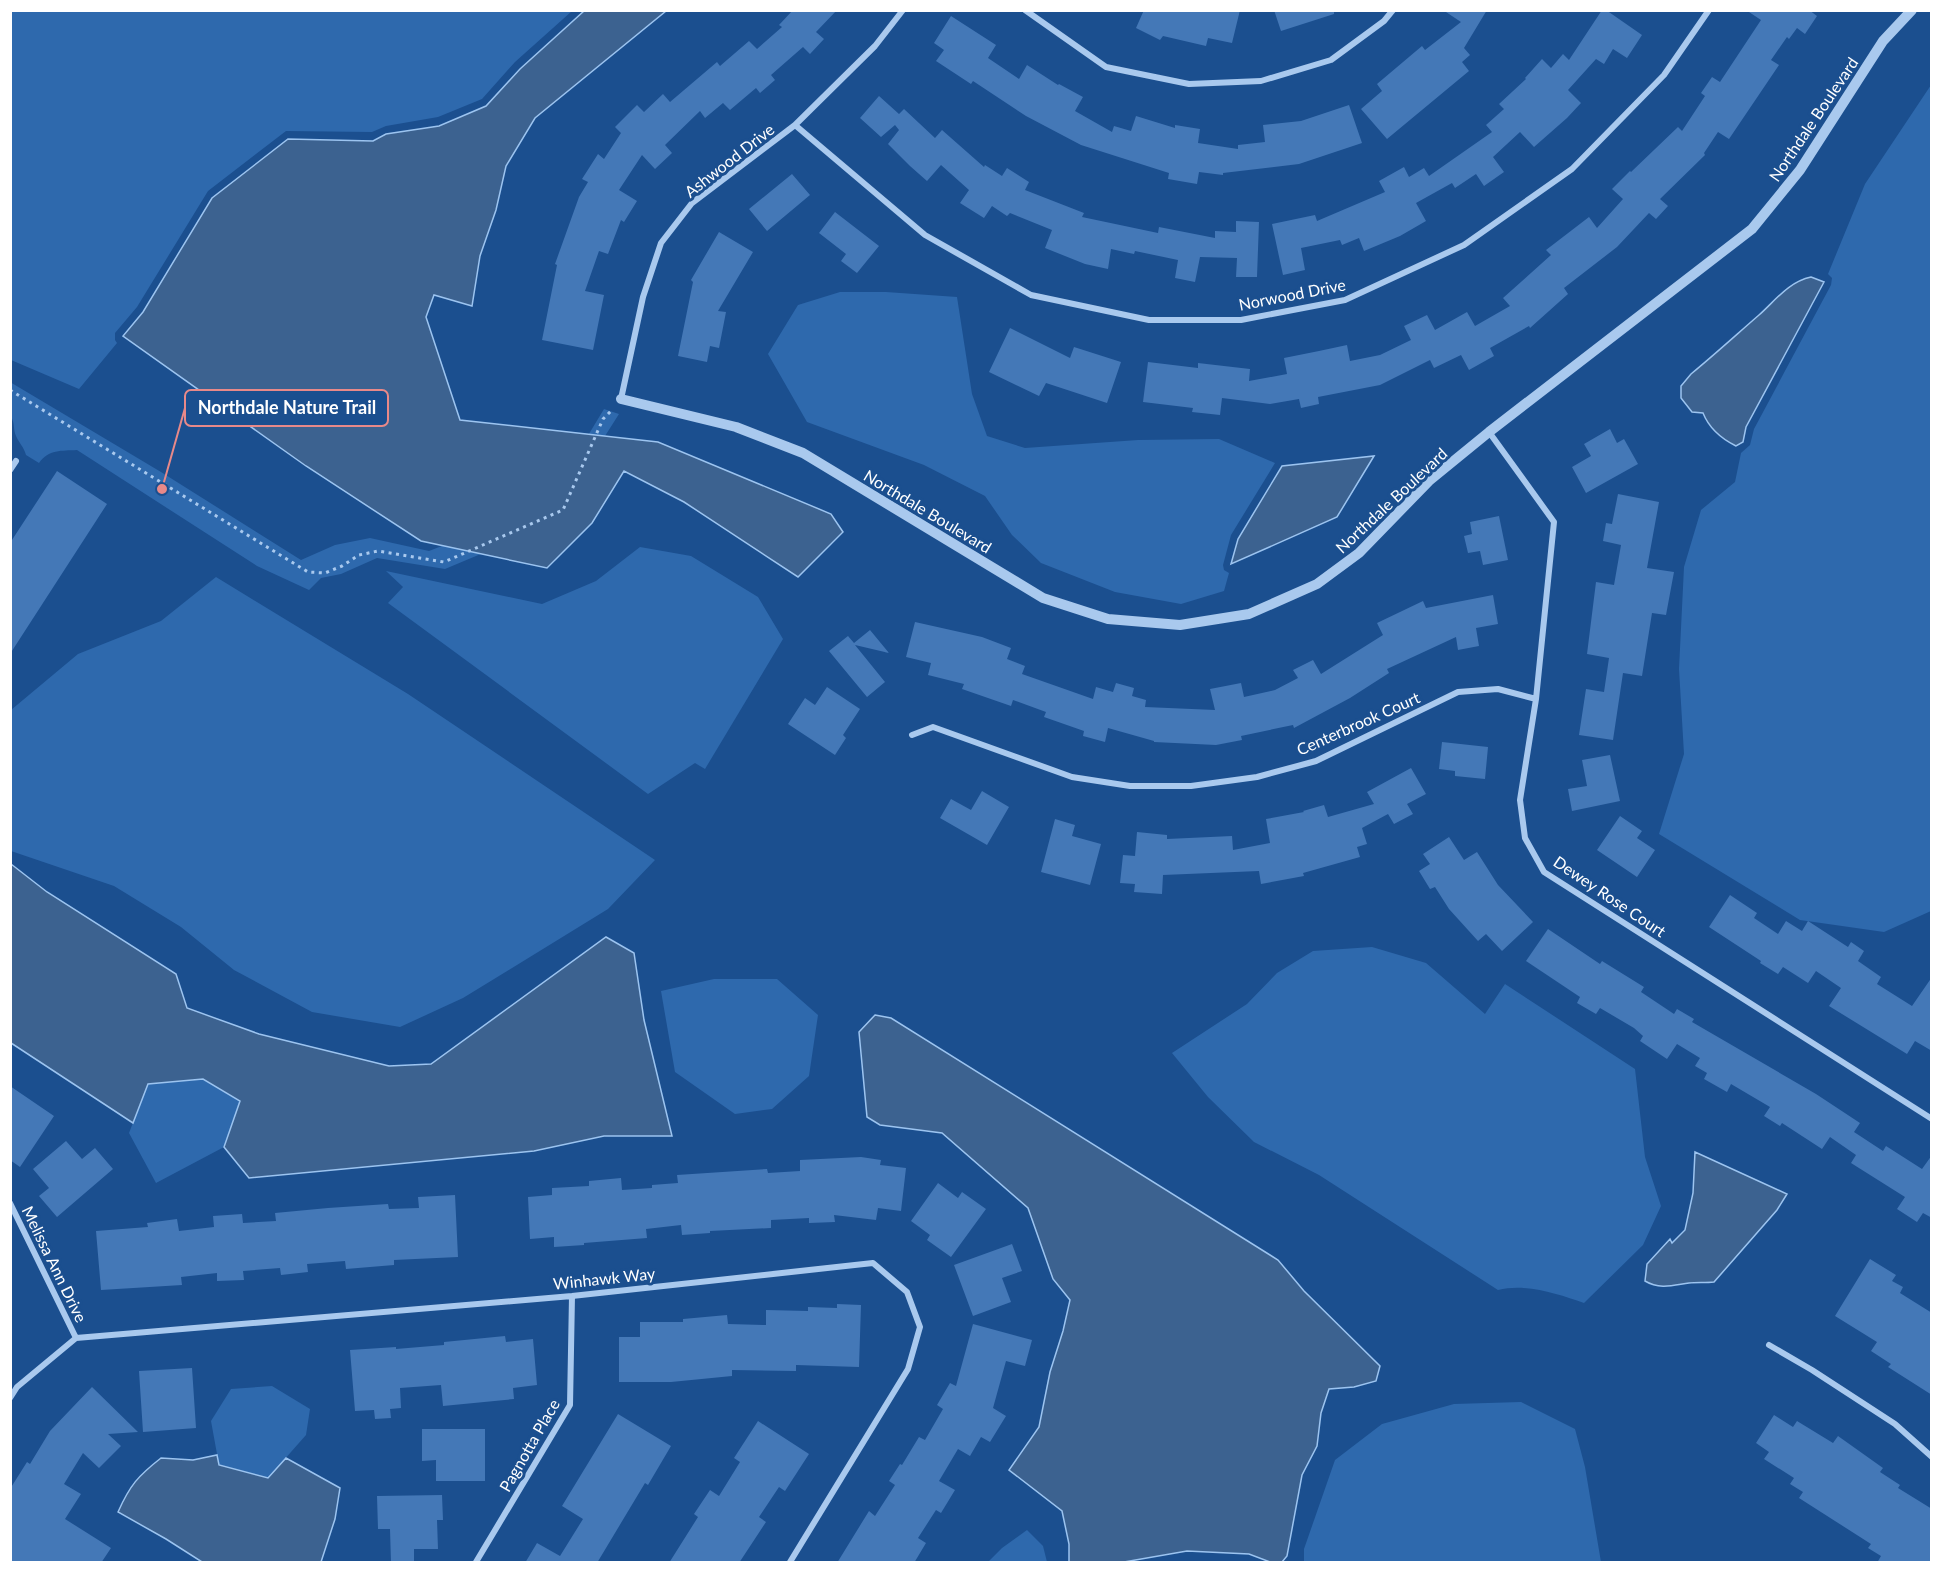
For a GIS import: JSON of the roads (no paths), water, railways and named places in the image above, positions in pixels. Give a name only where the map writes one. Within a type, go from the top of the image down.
[{"type":"street","name":"Ashwood Drive","points":[[621,399],[643,297],[661,243],[692,203],[795,125],[875,46],[903,10]]},
{"type":"street","points":[[1024,10],[1106,67],[1189,84],[1261,81],[1331,60],[1384,21],[1393,10]]},
{"type":"street","name":"Norwood Drive","points":[[795,125],[925,235],[1031,295],[1149,320],[1241,320],[1345,300],[1464,245],[1572,169],[1664,75],[1709,10]]},
{"type":"street","name":"Northdale Boulevard","points":[[621,399],[736,427],[803,453],[1043,598],[1108,619],[1180,625],[1249,614],[1317,584],[1359,553],[1429,482],[1489,432],[1752,229],[1800,170],[1883,41],[1912,10]]},
{"type":"street","name":"Dewey Rose Court","points":[[1489,432],[1554,522],[1536,699],[1520,800],[1525,838],[1544,872],[1932,1119]]},
{"type":"street","points":[[10,470],[16,461]]},
{"type":"street","name":"Centerbrook Court","points":[[912,735],[933,727],[1072,777],[1130,786],[1191,786],[1257,777],[1316,761],[1458,692],[1498,689],[1536,699]]},
{"type":"street","name":"Melissa Ann Drive","points":[[10,1203],[76,1338]]},
{"type":"street","name":"Winhawk Way","points":[[76,1338],[572,1296],[873,1263],[907,1292],[920,1327],[908,1369],[790,1563]]},
{"type":"street","name":"Pagnotta Place","points":[[476,1563],[570,1406],[572,1296]]},
{"type":"street","points":[[10,1398],[17,1387],[76,1338]]},
{"type":"street","points":[[1769,1346],[1812,1370],[1895,1424],[1932,1457]]},
{"type":"place","name":"Northdale Nature Trail","points":[[162,489]]}]
